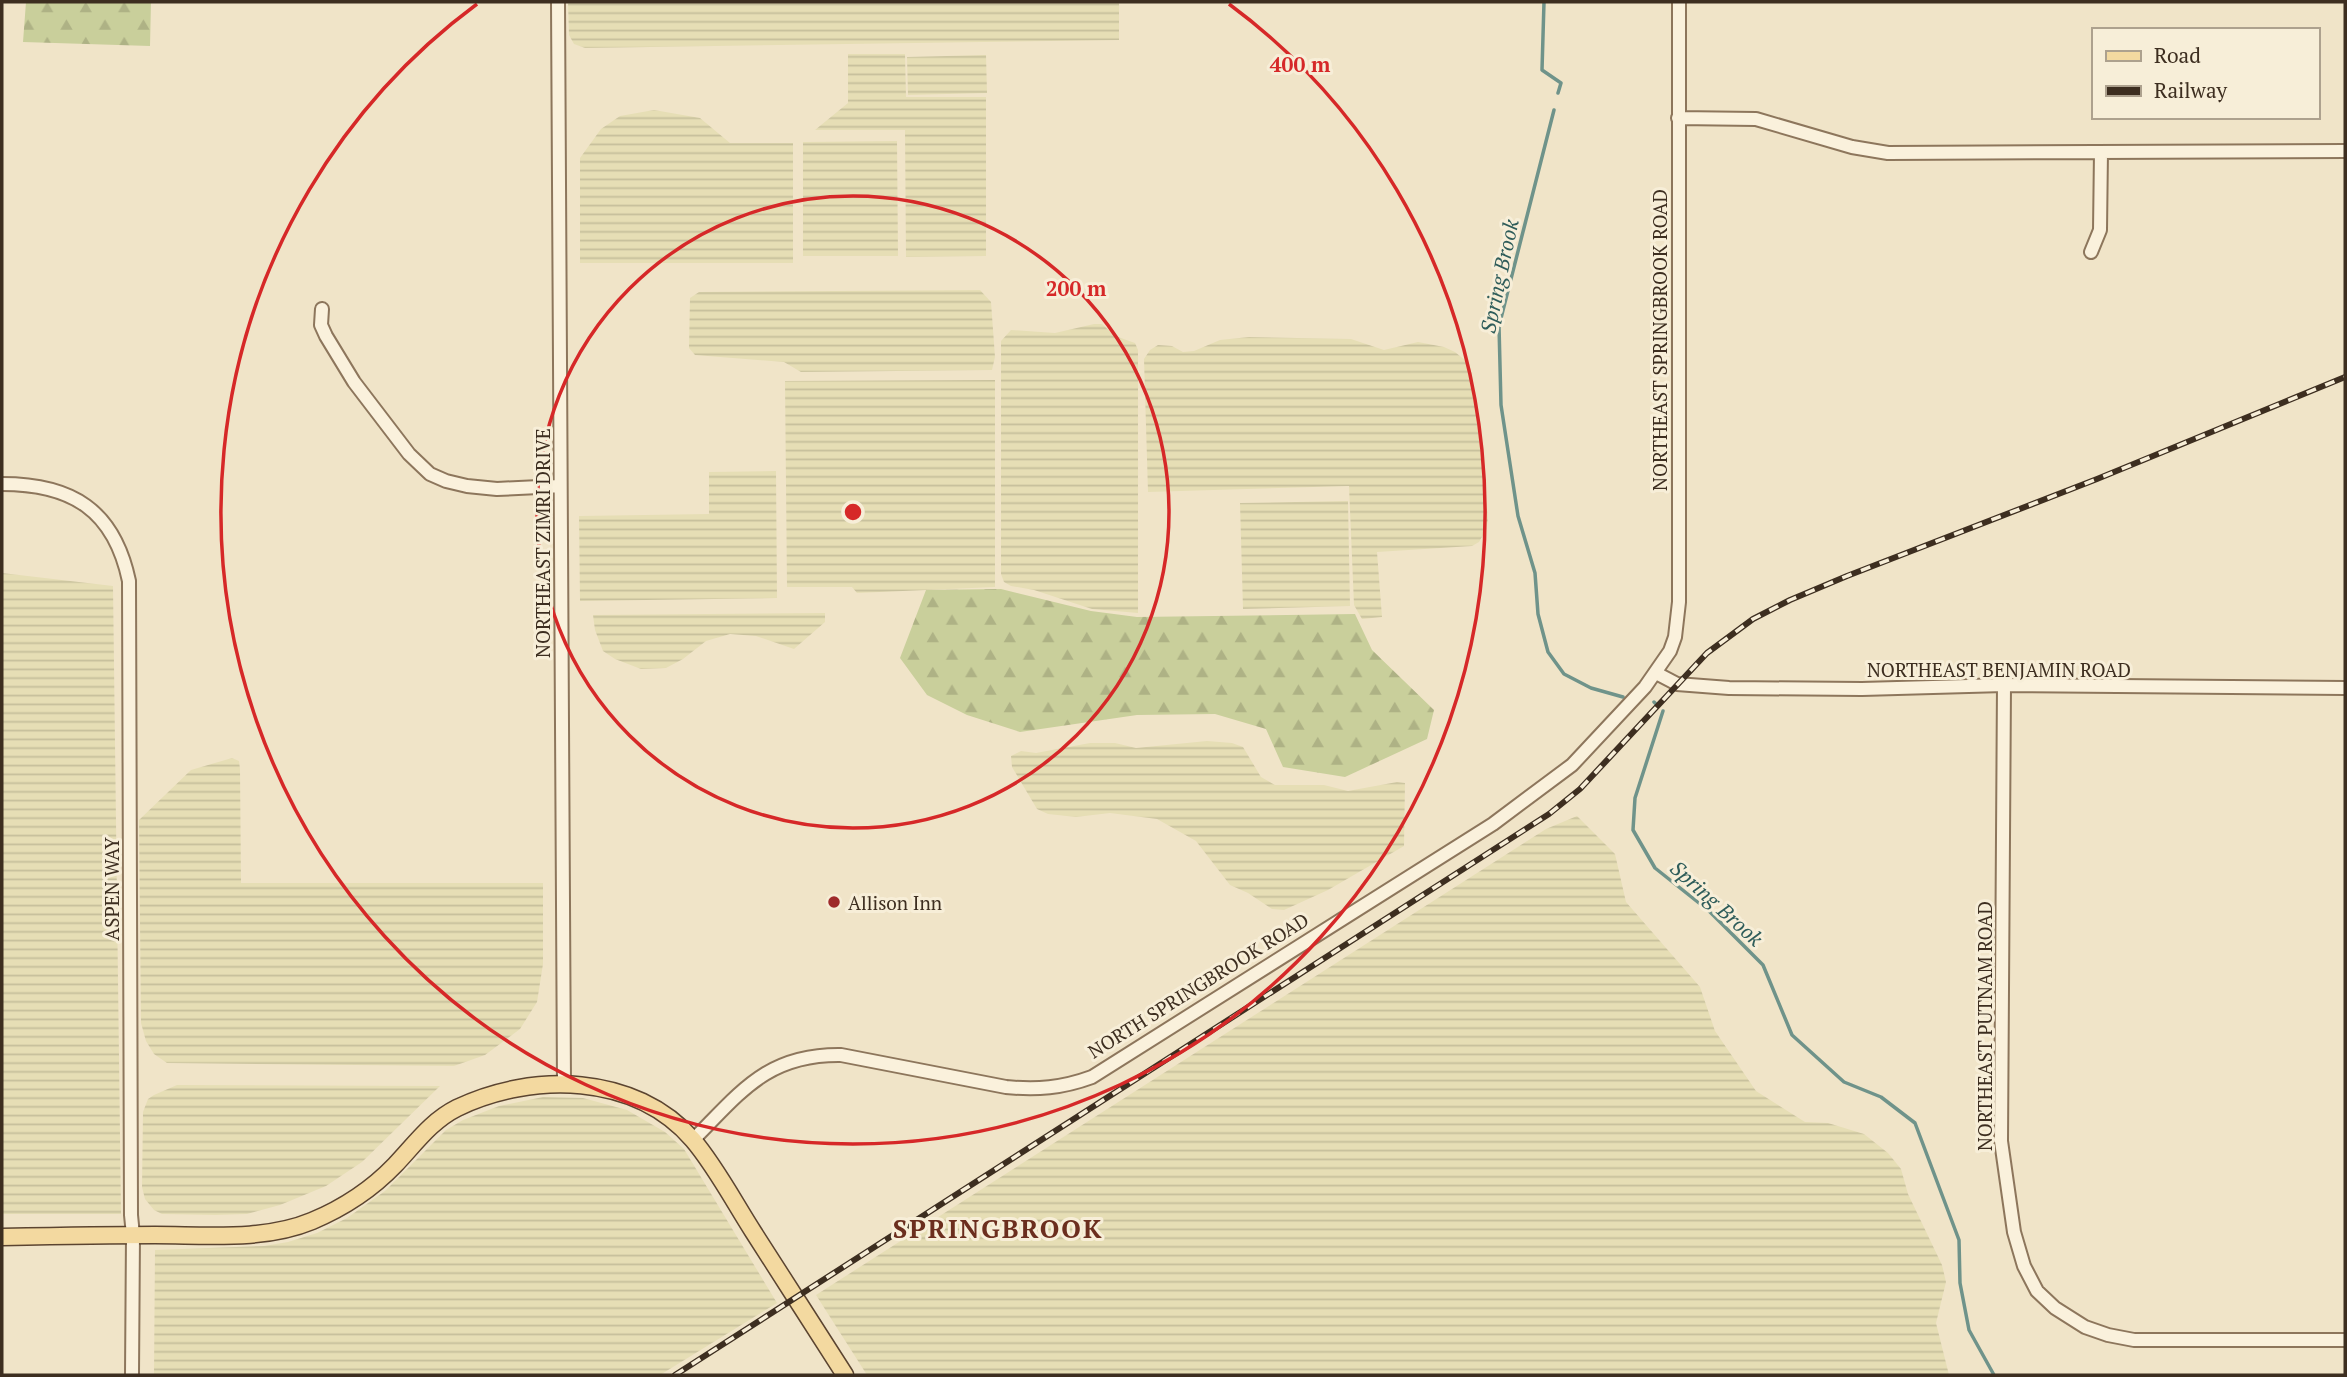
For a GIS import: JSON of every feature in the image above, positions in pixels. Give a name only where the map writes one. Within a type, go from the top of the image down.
[{"type":"main road","points":[[2,1237],[262,1233],[299,1226],[341,1207],[360,1194],[395,1166],[438,1120],[457,1108],[516,1088],[585,1085],[632,1098],[656,1110],[693,1140],[845,1375]]},
{"type":"street","name":"NORTHEAST ZIMRI DRIVE","points":[[558,2],[564,1084]]},
{"type":"street","name":"NORTHEAST SPRINGBROOK ROAD","points":[[1656,673],[1675,637],[1679,602],[1679,2]]},
{"type":"street","points":[[1678,118],[1756,119],[1843,145],[1888,153],[2345,151]]},
{"type":"street","points":[[2091,252],[2100,230],[2101,152]]},
{"type":"street","points":[[322,309],[321,325],[354,382],[410,454],[430,474],[467,486],[497,489],[561,486]]},
{"type":"street","name":"ASPEN WAY","points":[[2,484],[29,484],[52,488],[75,497],[92,509],[114,537],[124,558],[129,582],[131,1215],[134,1235],[132,1375]]},
{"type":"street","name":"NORTHEAST BENJAMIN ROAD","points":[[1656,673],[1677,684],[1728,688],[1862,689],[2004,685],[2345,688]]},
{"type":"street","name":"NORTH SPRINGBROOK ROAD","points":[[693,1140],[748,1085],[763,1074],[799,1058],[816,1055],[841,1055],[1027,1089],[1058,1087],[1108,1069],[1540,792],[1591,747],[1656,673]]},
{"type":"street","name":"NORTHEAST PUTNAM ROAD","points":[[2004,685],[2001,1141],[2014,1233],[2024,1266],[2037,1291],[2055,1308],[2085,1327],[2134,1340],[2345,1340]]},
{"type":"shaded area","points":[[568,2],[1119,2],[1119,40],[585,48],[574,44],[569,35]]},
{"type":"shaded area","points":[[848,54],[905,54],[906,97],[986,97],[986,256],[906,257],[905,130],[815,130],[848,103]]},
{"type":"shaded area","points":[[986,55],[987,93],[908,95],[907,57]]},
{"type":"shaded area","points":[[654,110],[700,118],[730,143],[793,143],[793,263],[580,263],[580,158],[601,129],[620,116]]},
{"type":"shaded area","points":[[897,141],[898,256],[803,256],[803,142]]},
{"type":"shaded area","points":[[980,290],[991,302],[995,357],[992,370],[801,372],[784,362],[695,355],[689,348],[690,298],[699,292]]},
{"type":"shaded area","points":[[1102,324],[1115,336],[1135,343],[1138,350],[1138,613],[1092,609],[1034,590],[1011,586],[1004,582],[1001,574],[1001,341],[1011,330],[1055,333]]},
{"type":"shaded area","points":[[1249,337],[1351,339],[1384,350],[1418,342],[1444,347],[1466,361],[1472,374],[1488,519],[1486,530],[1479,542],[1472,546],[1377,552],[1382,617],[1362,619],[1354,605],[1349,486],[1148,492],[1144,359],[1150,350],[1158,345],[1172,346],[1183,352],[1194,351],[1220,340]]},
{"type":"shaded area","points":[[995,380],[995,587],[857,593],[852,587],[787,587],[785,381]]},
{"type":"shaded area","points":[[776,471],[777,598],[580,601],[579,516],[709,514],[709,472]]},
{"type":"shaded area","points":[[1348,501],[1350,606],[1243,609],[1240,503]]},
{"type":"shaded area","points":[[2,573],[113,586],[121,1214],[2,1214]]},
{"type":"shaded area","points":[[825,613],[825,622],[794,649],[756,636],[730,634],[706,641],[666,668],[641,669],[603,651],[593,615]]},
{"type":"shaded area","points":[[1207,741],[1232,743],[1243,747],[1261,777],[1275,785],[1324,785],[1348,791],[1397,782],[1405,783],[1404,846],[1328,890],[1284,910],[1272,909],[1230,885],[1196,841],[1157,819],[1110,813],[1076,817],[1048,814],[1037,809],[1012,767],[1011,756],[1021,751],[1036,753],[1090,743],[1115,743],[1136,748]]},
{"type":"shaded area","points":[[232,758],[239,761],[240,769],[241,883],[543,883],[543,964],[537,1002],[520,1029],[485,1055],[454,1066],[167,1063],[154,1054],[146,1041],[141,1023],[139,820],[191,770]]},
{"type":"shaded area","points":[[1577,816],[1615,854],[1626,902],[1700,987],[1715,1031],[1756,1091],[1805,1122],[1828,1123],[1864,1134],[1888,1153],[1901,1169],[1908,1194],[1942,1265],[1946,1282],[1936,1323],[1949,1375],[867,1375],[816,1295],[1546,829]]},
{"type":"shaded area","points":[[177,1085],[440,1086],[362,1162],[326,1186],[280,1205],[247,1214],[162,1214],[154,1210],[145,1199],[142,1187],[143,1112],[148,1099]]},
{"type":"shaded area","points":[[543,1097],[583,1098],[627,1110],[665,1132],[684,1149],[777,1303],[660,1375],[154,1375],[155,1250],[264,1246],[317,1233],[347,1218],[385,1191],[446,1130],[499,1106]]},
{"type":"green space","points":[[26,2],[151,2],[150,46],[23,42]]},
{"type":"green space","points":[[1001,589],[1091,611],[1137,617],[1355,614],[1372,650],[1434,710],[1427,739],[1345,777],[1283,767],[1266,729],[1215,714],[1137,715],[1020,732],[967,715],[927,695],[900,658],[926,590]]},
{"type":"waterway","name":"Spring Brook","points":[[1544,2],[1542,70],[1561,83],[1558,93]]},
{"type":"waterway","name":"Spring Brook","points":[[1554,110],[1499,326],[1501,405],[1518,516],[1535,573],[1538,614],[1548,652],[1564,674],[1591,688],[1623,697]]},
{"type":"waterway","name":"Spring Brook","points":[[1663,711],[1635,798],[1633,830],[1655,868],[1709,911],[1763,965],[1792,1035],[1844,1082],[1881,1097],[1915,1123],[1959,1240],[1960,1283],[1969,1330],[1994,1375]]},
{"type":"railway","points":[[675,1375],[1549,814],[1580,789],[1707,653],[1753,619],[1847,576],[2097,479],[2345,377]]},
{"type":"place","name":"Allison Inn","points":[[834,902]]},
{"type":"district","name":"SPRINGBROOK","points":[[998,1228]]}]
